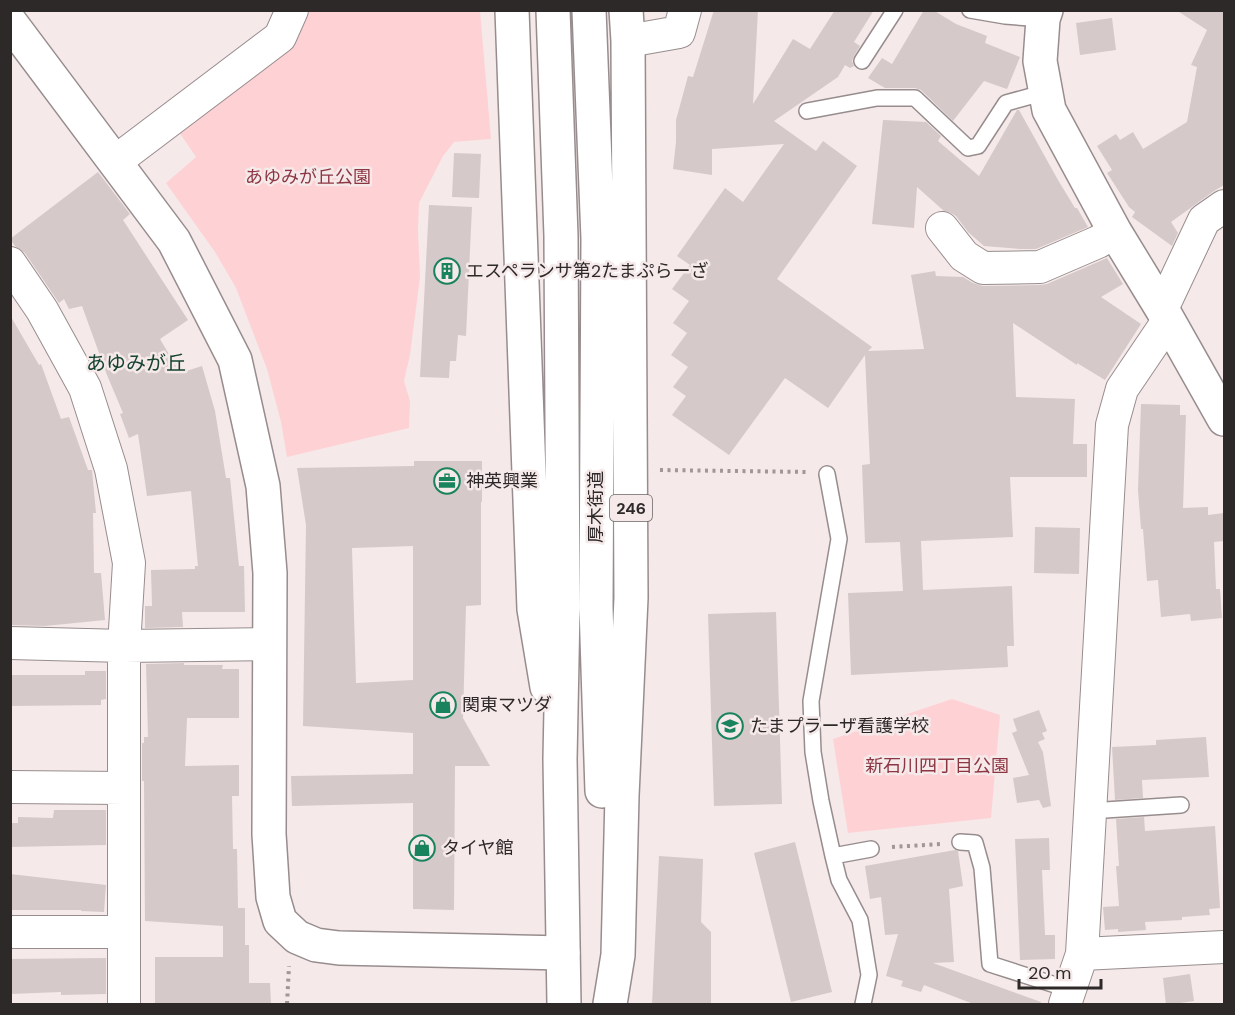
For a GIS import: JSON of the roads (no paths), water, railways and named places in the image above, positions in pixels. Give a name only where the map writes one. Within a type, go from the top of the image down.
[{"type":"main road","points":[[512,10],[534,609],[560,759]]},
{"type":"main road","name":"厚木街道","points":[[553,10],[561,248],[563,609],[560,759],[564,1005]]},
{"type":"main road","name":"厚木街道","points":[[588,10],[598,239],[596,607],[602,770],[600,1005]]},
{"type":"main road","points":[[1045,15],[1040,61],[1049,110],[1115,232],[1224,419]]},
{"type":"main road","name":"246","points":[[610,1005],[618,955],[631,598],[627,26]]},
{"type":"main road","points":[[14,34],[116,161],[174,241],[234,360],[263,486],[270,573],[269,834],[273,897],[280,921],[297,937],[316,945],[339,948],[563,953]]},
{"type":"street","points":[[116,161],[280,37],[292,10]]},
{"type":"street","points":[[627,26],[679,32],[685,10]]},
{"type":"street","points":[[1068,997],[1082,954],[1112,425],[1122,389],[1165,315],[1204,220],[1224,206]]},
{"type":"street","points":[[942,228],[964,256],[983,268],[1040,267],[1098,242],[1115,232]]},
{"type":"street","points":[[10,263],[42,310],[85,388],[111,469],[129,563],[124,646],[124,1005]]},
{"type":"street","points":[[10,643],[124,646],[269,644]]},
{"type":"street","points":[[10,787],[123,788]]},
{"type":"street","points":[[10,932],[123,932]]},
{"type":"street","points":[[1082,954],[1224,947]]},
{"type":"lane","points":[[862,61],[895,10]]},
{"type":"lane","points":[[970,10],[1005,16],[1045,15]]},
{"type":"lane","points":[[807,111],[877,98],[915,98],[968,148],[978,146],[1006,103],[1046,92]]},
{"type":"lane","points":[[819,473],[840,539],[811,701],[813,752],[821,801],[839,880],[861,921],[869,975],[862,1005]]},
{"type":"lane","points":[[1090,811],[1181,804]]},
{"type":"lane","points":[[960,842],[975,843],[982,868],[990,964],[1068,997]]},
{"type":"lane","points":[[833,856],[871,849]]},
{"type":"place","name":"エスペランサ第2たまぷらーざ","points":[[447,271]]},
{"type":"place","name":"神英興業","points":[[447,481]]},
{"type":"place","name":"関東マツダ","points":[[443,705]]},
{"type":"place","name":"たまプラーザ看護学校","points":[[730,726]]},
{"type":"place","name":"タイヤ館","points":[[422,848]]},
{"type":"district","name":"あゆみが丘","points":[[136,363]]},
{"type":"park label","name":"あゆみが丘公園","points":[[308,177]]},
{"type":"park label","name":"新石川四丁目公園","points":[[937,766]]}]
